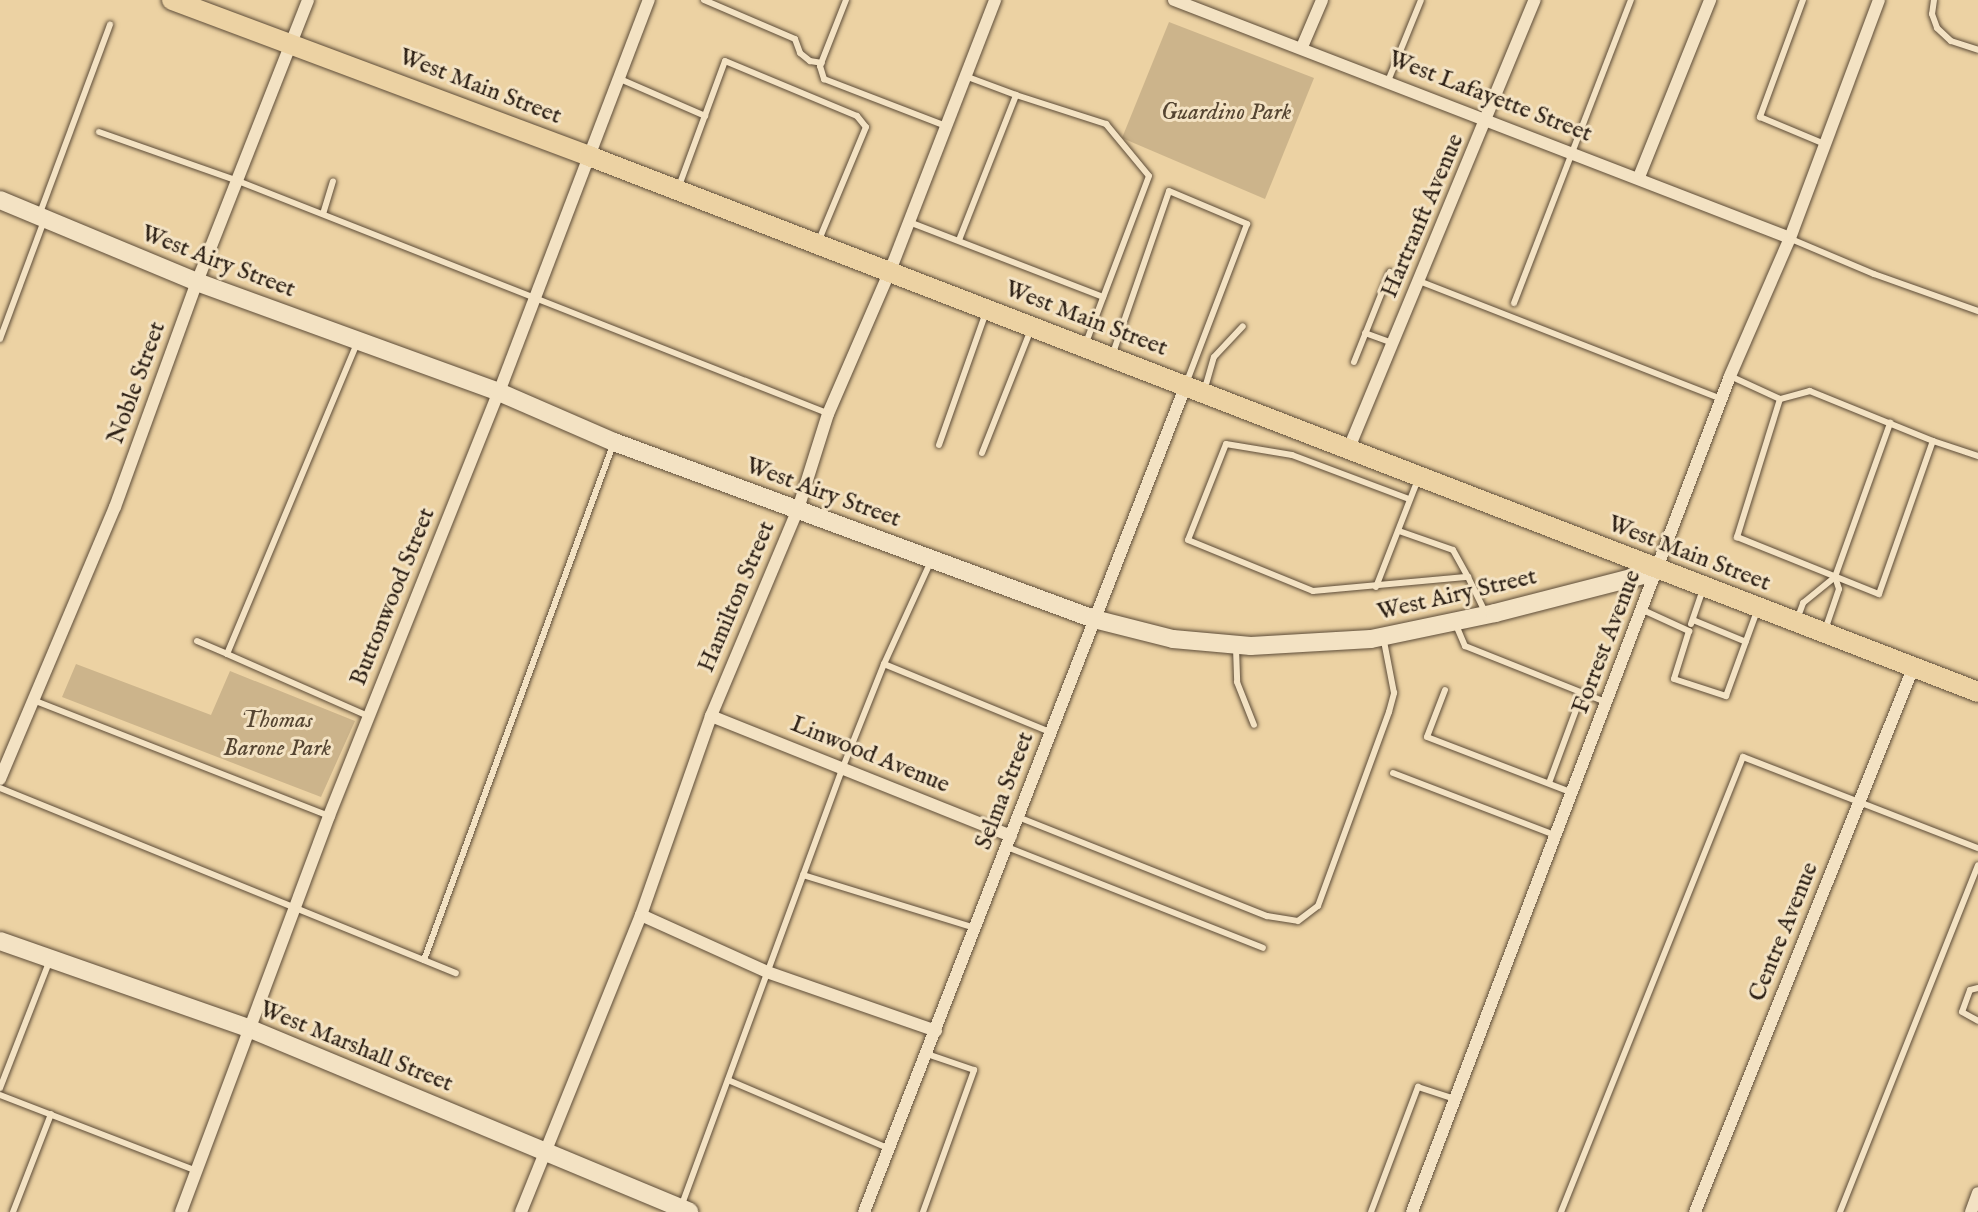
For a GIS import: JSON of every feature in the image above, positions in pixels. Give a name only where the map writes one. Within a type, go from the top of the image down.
[{"type":"main road","name":"West Main Street","points":[[172,0],[818,243],[1658,571],[1978,690]]},
{"type":"main road","name":"West Airy Street","points":[[0,200],[197,282],[499,392],[614,442],[1094,619],[1173,639],[1306,645],[1383,637],[1454,623],[1658,571]]},
{"type":"main road","name":"West Marshall Street","points":[[0,941],[248,1028],[684,1210]]},
{"type":"street","name":"Noble Street","points":[[0,779],[115,507],[197,282],[308,0]]},
{"type":"street","name":"Buttonwood Street","points":[[181,1212],[329,816],[499,392],[649,0]]},
{"type":"street","name":"Hamilton Street","points":[[521,1212],[641,915],[711,716],[798,509],[828,414],[890,271],[995,0]]},
{"type":"street","name":"West Lafayette Street","points":[[1174,0],[1639,177],[1790,238]]},
{"type":"street","points":[[1302,47],[1322,0]]},
{"type":"street","name":"Hartranft Avenue","points":[[1349,448],[1535,0]]},
{"type":"street","points":[[1639,177],[1710,0]]},
{"type":"street","name":"Forrest Avenue","points":[[1412,1212],[1730,376],[1790,238],[1879,0]]},
{"type":"street","name":"Selma Street","points":[[864,1212],[977,928],[1094,619],[1195,388]]},
{"type":"street","name":"Centre Avenue","points":[[1695,1212],[1913,668]]},
{"type":"street","name":"Linwood Avenue","points":[[711,716],[843,767],[1009,841]]},
{"type":"street","points":[[641,915],[767,972],[936,1031]]},
{"type":"street","points":[[1971,1212],[1978,1193]]},
{"type":"lane","points":[[704,0],[795,39],[800,53],[810,61],[822,63]]},
{"type":"lane","points":[[846,0],[822,63],[824,79],[843,89],[946,126]]},
{"type":"lane","points":[[1388,81],[1421,0]]},
{"type":"lane","points":[[1514,303],[1570,151],[1631,0]]},
{"type":"lane","points":[[1803,0],[1760,117],[1825,144]]},
{"type":"lane","points":[[1934,0],[1932,14],[1937,28],[1951,41],[1978,50]]},
{"type":"lane","points":[[0,339],[110,25]]},
{"type":"lane","points":[[677,190],[725,61],[857,116],[866,127],[818,243]]},
{"type":"lane","points":[[965,76],[1106,124],[1149,176],[1085,346]]},
{"type":"lane","points":[[619,79],[705,116]]},
{"type":"lane","points":[[959,240],[1016,95]]},
{"type":"lane","points":[[99,132],[238,181],[828,414]]},
{"type":"lane","points":[[323,214],[333,182]]},
{"type":"lane","points":[[1112,356],[1169,191],[1247,224],[1195,388]]},
{"type":"lane","points":[[909,222],[1103,297]]},
{"type":"lane","points":[[1790,238],[1874,274],[1978,311]]},
{"type":"lane","points":[[1354,362],[1390,272]]},
{"type":"lane","points":[[1419,281],[1722,400]]},
{"type":"lane","points":[[939,445],[987,308]]},
{"type":"lane","points":[[982,453],[1033,326]]},
{"type":"lane","points":[[1195,388],[1214,357],[1243,326]]},
{"type":"lane","points":[[1365,333],[1393,343]]},
{"type":"lane","points":[[227,654],[358,340]]},
{"type":"lane","points":[[1730,376],[1780,399],[1810,391],[1978,456]]},
{"type":"lane","points":[[1780,399],[1737,537],[1879,594],[1933,441]]},
{"type":"lane","points":[[1796,623],[1803,603],[1835,577],[1890,423]]},
{"type":"lane","points":[[424,960],[614,442]]},
{"type":"lane","points":[[1409,499],[1292,455],[1226,444],[1188,540],[1313,591],[1468,577]]},
{"type":"lane","points":[[1376,587],[1419,476]]},
{"type":"lane","points":[[1399,531],[1453,550],[1486,615]]},
{"type":"lane","points":[[684,1210],[728,1080],[843,767],[884,664],[933,558]]},
{"type":"lane","points":[[1823,633],[1839,589],[1835,577]]},
{"type":"lane","points":[[1703,588],[1674,679],[1726,696],[1758,609]]},
{"type":"lane","points":[[1643,610],[1689,631]]},
{"type":"lane","points":[[1693,620],[1746,642]]},
{"type":"lane","points":[[1454,623],[1465,646],[1608,703]]},
{"type":"lane","points":[[1018,817],[1267,916],[1284,921],[1309,915],[1318,906],[1392,703],[1392,674],[1383,637]]},
{"type":"lane","points":[[197,641],[368,716]]},
{"type":"lane","points":[[1236,644],[1237,682],[1254,725]]},
{"type":"lane","points":[[884,664],[1050,732]]},
{"type":"lane","points":[[1445,690],[1427,737],[1573,793]]},
{"type":"lane","points":[[1549,783],[1582,694]]},
{"type":"lane","points":[[33,700],[329,816]]},
{"type":"lane","points":[[1561,1212],[1743,757],[1978,848]]},
{"type":"lane","points":[[1393,773],[1557,836]]},
{"type":"lane","points":[[0,788],[456,973]]},
{"type":"lane","points":[[1009,841],[1263,948]]},
{"type":"lane","points":[[1840,1212],[1978,866]]},
{"type":"lane","points":[[803,875],[977,928]]},
{"type":"lane","points":[[0,1088],[51,958]]},
{"type":"lane","points":[[1978,988],[1970,990],[1962,1012],[1978,1021]]},
{"type":"lane","points":[[923,1212],[974,1070],[927,1054]]},
{"type":"lane","points":[[728,1080],[891,1149]]},
{"type":"lane","points":[[1371,1212],[1418,1087],[1456,1099]]},
{"type":"lane","points":[[0,1095],[197,1171]]},
{"type":"lane","points":[[13,1212],[51,1114]]},
{"type":"green space","name":"Guardino Park","points":[[1169,22],[1314,78],[1265,199],[1122,138]]},
{"type":"green space","name":"Thomas Barone Park","points":[[76,664],[211,715],[230,671],[355,721],[321,797],[62,697]]}]
